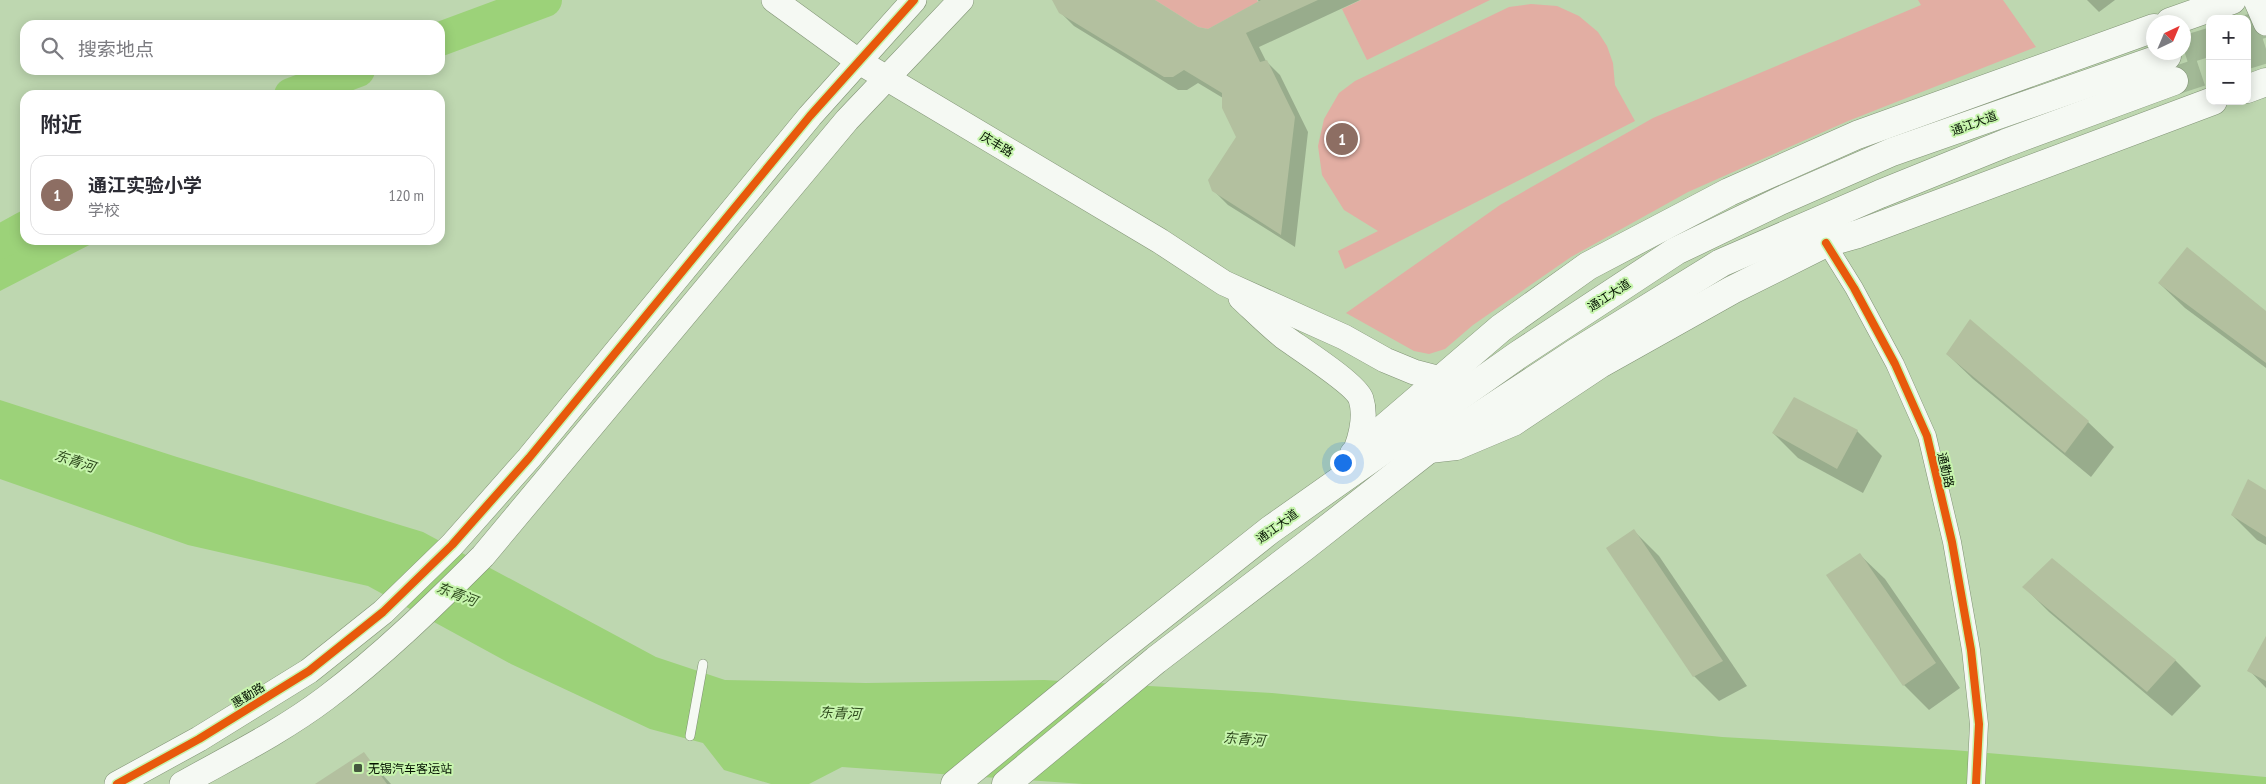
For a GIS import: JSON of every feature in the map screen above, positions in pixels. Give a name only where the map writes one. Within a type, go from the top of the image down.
[{"type":"main road","points":[[2190,15],[2232,0]]},
{"type":"main road","points":[[1354,454],[1501,328],[1588,266],[1729,192],[1857,135],[2146,31]]},
{"type":"main road","name":"通江大道","points":[[955,784],[1116,652],[1270,530],[1502,366],[1676,251],[1780,201],[1892,152],[2170,68],[1961,161],[1721,263],[1575,353],[1429,449],[1156,660],[1006,784]]},
{"type":"main road","points":[[2251,87],[2266,82]]},
{"type":"main road","points":[[1429,449],[1456,446],[1513,422],[1600,364],[1732,290],[1826,244],[1858,234],[2206,104]]},
{"type":"street","name":"庆丰路","points":[[774,0],[858,61],[1160,241],[1224,283]]},
{"type":"street","name":"惠勤路","points":[[117,784],[199,739],[309,670],[383,612],[452,545],[529,458],[803,124],[914,0]]},
{"type":"street","points":[[182,784],[271,734],[324,700],[417,623],[483,556],[847,120],[960,0]]},
{"type":"street","points":[[2256,0],[2266,23]]},
{"type":"street","name":"通勤路","points":[[1826,244],[1854,288],[1895,364],[1926,436],[1954,552],[1971,650],[1979,724],[1976,784]]},
{"type":"street","points":[[1224,283],[1344,337],[1385,360],[1414,372],[1441,378],[1470,375],[1502,366]]},
{"type":"street","points":[[1224,283],[1283,336],[1347,383],[1361,397],[1363,417],[1354,454],[1338,481]]},
{"type":"lane","points":[[690,736],[703,664]]},
{"type":"shaded area","points":[[1155,0],[1257,0],[1258,2],[1208,29],[1198,27]]},
{"type":"shaded area","points":[[1361,0],[1490,0],[1367,60],[1342,9]]},
{"type":"shaded area","points":[[1918,0],[2003,0],[2036,47],[1848,121],[1688,192],[1571,257],[1473,325],[1445,349],[1429,354],[1414,351],[1346,313],[1500,205],[1653,118],[1921,5]]},
{"type":"shaded area","points":[[1531,4],[1557,6],[1579,16],[1598,32],[1607,46],[1613,63],[1615,85],[1635,121],[1345,269],[1338,251],[1378,231],[1344,210],[1322,175],[1318,146],[1324,119],[1339,93],[1355,81],[1509,7]]},
{"type":"water","points":[[20,231],[20,245],[89,245],[0,291],[0,233]]},
{"type":"water","name":"东青河","points":[[0,400],[177,457],[423,532],[656,657],[725,680],[866,683],[1044,680],[1272,693],[1722,737],[1953,750],[2266,777],[2266,784],[1083,784],[842,767],[809,784],[771,784],[724,770],[703,743],[650,729],[511,664],[368,586],[188,545],[0,479]]},
{"type":"building","points":[[1052,0],[1155,0],[1198,27],[1208,29],[1261,0],[1318,0],[1246,33],[1260,62],[1267,60],[1295,117],[1281,235],[1212,191],[1208,180],[1236,137],[1222,108],[1222,93],[1184,70],[1173,77],[1164,77],[1059,13]]},
{"type":"building","points":[[2187,247],[2266,311],[2266,363],[2158,283]]},
{"type":"building","points":[[1970,319],[2089,421],[2065,453],[1946,354]]},
{"type":"building","points":[[1794,397],[1858,430],[1837,469],[1772,433]]},
{"type":"building","points":[[2248,479],[2266,490],[2266,537],[2231,515]]},
{"type":"building","points":[[1634,529],[1723,661],[1693,677],[1606,548]]},
{"type":"building","points":[[1860,553],[1936,663],[1903,686],[1826,575]]},
{"type":"building","points":[[2052,558],[2176,660],[2147,692],[2022,587]]},
{"type":"building","points":[[2266,636],[2266,681],[2247,671]]},
{"type":"building","name":"无锡汽车客运站","points":[[364,752],[387,784],[315,784]]},
{"type":"waterway","points":[[445,37],[545,0]]},
{"type":"waterway","points":[[304,90],[345,75]]},
{"type":"waterway","points":[[0,242],[20,231]]},
{"type":"tunnel","points":[[2251,28],[2266,23]]},
{"type":"tunnel","points":[[2191,48],[2206,43]]},
{"type":"tunnel","points":[[2251,54],[2266,49]]},
{"type":"tunnel","points":[[2174,81],[2206,70]]},
{"type":"cycle path","points":[[117,784],[199,739],[309,671],[383,612],[452,545],[529,458],[810,116],[914,0]]},
{"type":"cycle path","points":[[1826,243],[1854,288],[1895,364],[1927,436],[1952,542],[1971,650],[1979,724],[1976,784]]},
{"type":"place","name":"通江实验小学","points":[[1342,139]]},
{"type":"place","name":"无锡汽车客运站","points":[[358,768]]}]
